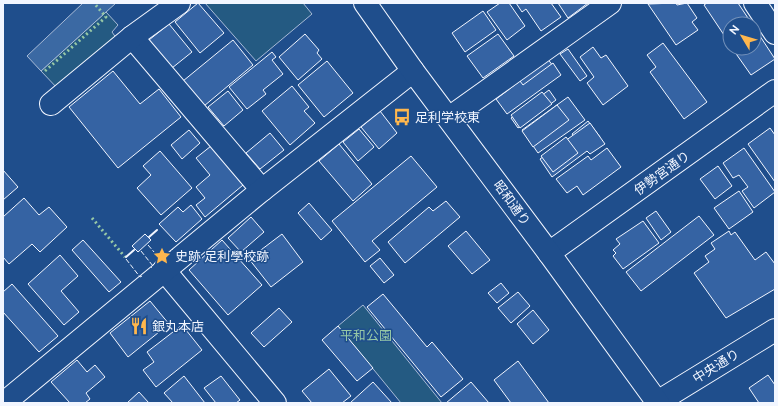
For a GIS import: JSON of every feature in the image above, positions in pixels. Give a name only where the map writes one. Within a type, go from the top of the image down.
[{"type":"main road","points":[[51,104],[132,37],[179,3]]},
{"type":"main road","name":"昭和通り","points":[[365,3],[413,71],[550,253],[658,403]]},
{"type":"main road","points":[[449,118],[610,3]]},
{"type":"main road","points":[[755,3],[775,33]]},
{"type":"main road","points":[[132,37],[262,190]]},
{"type":"main road","points":[[4,403],[262,190],[413,71]]},
{"type":"main road","name":"伊勢宮通り","points":[[550,253],[775,91]]},
{"type":"main road","points":[[164,270],[275,403]]},
{"type":"main road","name":"中央通り","points":[[658,403],[775,330]]},
{"type":"green space","points":[[205,3],[303,3],[312,14],[256,61]]},
{"type":"green space","points":[[106,12],[118,25],[112,32],[119,42],[59,90],[41,71]]},
{"type":"green space","name":"平和公園","points":[[363,305],[442,403],[401,403],[338,326]]},
{"type":"shaded area","points":[[83,3],[116,3],[41,71],[27,56]]},
{"type":"building","points":[[198,3],[224,33],[200,53],[175,22]]},
{"type":"building","points":[[500,3],[509,3],[525,26],[507,40],[487,12]]},
{"type":"building","points":[[516,3],[551,3],[561,17],[541,31],[526,9],[522,12]]},
{"type":"building","points":[[558,3],[588,3],[568,18]]},
{"type":"building","points":[[676,3],[677,5],[687,3],[697,18],[692,22],[698,30],[676,45],[648,4]]},
{"type":"building","points":[[707,3],[738,3],[747,16],[722,16],[722,32],[704,5]]},
{"type":"building","points":[[483,11],[496,30],[465,52],[452,33]]},
{"type":"building","points":[[169,24],[192,52],[172,68],[149,40]]},
{"type":"building","points":[[305,34],[319,50],[317,53],[322,59],[298,80],[279,57]]},
{"type":"building","points":[[498,34],[514,56],[483,78],[467,56]]},
{"type":"building","points":[[762,39],[775,59],[751,75],[738,56],[762,56]]},
{"type":"building","points":[[233,40],[253,65],[204,106],[183,81]]},
{"type":"building","points":[[663,43],[707,102],[684,119],[650,72],[656,67],[647,55]]},
{"type":"building","points":[[593,47],[601,58],[606,55],[628,86],[603,105],[587,83],[594,77],[580,57]]},
{"type":"building","points":[[568,49],[587,76],[580,81],[560,54]]},
{"type":"building","points":[[272,52],[276,57],[272,60],[283,74],[263,90],[266,94],[247,109],[229,87]]},
{"type":"building","points":[[547,58],[559,74],[508,111],[497,95]]},
{"type":"building","points":[[327,61],[353,93],[324,117],[298,85]]},
{"type":"building","points":[[553,63],[561,75],[507,114],[496,99],[520,81],[523,85]]},
{"type":"building","points":[[113,71],[140,104],[159,89],[181,117],[118,168],[69,107]]},
{"type":"building","points":[[292,86],[309,107],[304,111],[315,123],[290,145],[262,111]]},
{"type":"building","points":[[549,90],[556,100],[518,128],[511,118]]},
{"type":"building","points":[[228,91],[243,110],[224,126],[208,107]]},
{"type":"building","points":[[542,92],[552,104],[520,128],[511,115]]},
{"type":"building","points":[[568,97],[585,120],[538,153],[522,130]]},
{"type":"building","points":[[557,105],[569,120],[533,147],[522,131]]},
{"type":"building","points":[[380,111],[397,133],[379,149],[361,127]]},
{"type":"building","points":[[588,121],[600,137],[583,149],[572,134]]},
{"type":"building","points":[[590,123],[605,144],[590,154],[587,151],[552,177],[540,159]]},
{"type":"building","points":[[770,128],[775,135],[775,182],[748,144]]},
{"type":"building","points":[[359,129],[374,147],[358,161],[343,142]]},
{"type":"building","points":[[189,130],[200,143],[182,159],[171,145]]},
{"type":"building","points":[[270,133],[284,150],[260,169],[246,153]]},
{"type":"building","points":[[566,137],[578,153],[553,172],[541,156]]},
{"type":"building","points":[[339,144],[372,184],[353,201],[319,161]]},
{"type":"building","points":[[211,146],[243,185],[205,217],[196,205],[205,198],[196,187],[210,175],[196,158]]},
{"type":"building","points":[[607,148],[621,167],[583,195],[577,186],[567,193],[556,179],[588,156],[591,160]]},
{"type":"building","points":[[744,148],[775,192],[754,208],[742,191],[748,187],[739,175],[733,178],[723,163]]},
{"type":"building","points":[[160,151],[192,188],[161,215],[137,188],[151,175],[143,166]]},
{"type":"building","points":[[411,156],[437,187],[372,241],[380,250],[365,262],[332,221]]},
{"type":"building","points":[[718,166],[732,186],[715,199],[700,179]]},
{"type":"building","points":[[3,170],[18,187],[3,200]]},
{"type":"building","points":[[739,191],[753,212],[729,229],[714,208]]},
{"type":"building","points":[[24,198],[39,215],[49,207],[67,227],[40,252],[32,244],[9,264],[3,257],[3,217]]},
{"type":"building","points":[[446,201],[460,217],[405,263],[388,242],[429,207],[433,211]]},
{"type":"building","points":[[309,203],[332,230],[321,240],[298,213]]},
{"type":"building","points":[[191,205],[202,219],[176,242],[159,224],[178,207],[183,212]]},
{"type":"building","points":[[656,211],[671,232],[661,240],[646,218]]},
{"type":"building","points":[[699,216],[714,235],[641,291],[626,272]]},
{"type":"building","points":[[251,217],[264,232],[241,252],[228,238]]},
{"type":"building","points":[[643,221],[659,243],[623,269],[613,256],[616,253],[613,250],[620,244],[616,239]]},
{"type":"building","points":[[466,231],[490,260],[472,274],[448,246]]},
{"type":"building","points":[[729,231],[731,235],[735,232],[755,260],[766,252],[775,264],[775,289],[726,318],[694,273],[709,262],[705,256],[715,249],[711,243]]},
{"type":"building","points":[[145,234],[151,240],[138,252],[132,246]]},
{"type":"building","points":[[282,234],[303,262],[271,287],[249,259]]},
{"type":"building","points":[[83,240],[121,282],[109,292],[72,250]]},
{"type":"building","points":[[222,240],[262,285],[228,315],[189,270]]},
{"type":"building","points":[[60,255],[78,276],[61,291],[79,312],[64,325],[28,284]]},
{"type":"building","points":[[380,258],[394,275],[384,283],[370,266]]},
{"type":"building","points":[[501,283],[509,293],[497,303],[488,293]]},
{"type":"building","points":[[12,284],[58,336],[39,352],[3,312],[3,292]]},
{"type":"building","points":[[518,292],[530,306],[511,323],[498,308]]},
{"type":"building","points":[[383,294],[427,347],[432,342],[463,379],[441,397],[367,307]]},
{"type":"building","points":[[150,301],[169,324],[128,357],[110,333]]},
{"type":"building","points":[[279,308],[292,322],[264,347],[251,333]]},
{"type":"building","points":[[533,310],[549,330],[533,344],[517,324]]},
{"type":"building","points":[[182,325],[202,350],[156,387],[143,370],[154,362],[147,352]]},
{"type":"building","points":[[338,326],[373,368],[357,381],[322,340]]},
{"type":"building","points":[[77,360],[87,372],[95,365],[105,377],[86,393],[90,399],[85,403],[70,403],[51,382]]},
{"type":"building","points":[[518,361],[549,403],[511,403],[494,380]]},
{"type":"building","points":[[329,369],[351,396],[342,403],[312,403],[302,391]]},
{"type":"building","points":[[768,375],[775,385],[775,403],[759,403],[749,388]]},
{"type":"building","points":[[184,376],[205,403],[173,403],[164,393]]},
{"type":"building","points":[[221,376],[240,400],[236,403],[216,403],[204,388]]},
{"type":"building","points":[[373,382],[392,403],[350,403]]},
{"type":"building","points":[[471,382],[489,403],[446,403]]},
{"type":"building","points":[[139,392],[149,403],[127,403]]},
{"type":"hedge","points":[[45,71],[106,17],[94,3]]},
{"type":"hedge","points":[[92,218],[125,257]]},
{"type":"fence","points":[[148,245],[161,260],[163,258]]},
{"type":"fence","points":[[167,254],[173,249]]},
{"type":"fence","points":[[141,251],[153,266],[151,268]]},
{"type":"fence","points":[[126,259],[140,277],[142,276]]},
{"type":"wall","points":[[149,237],[157,230]]},
{"type":"wall","points":[[126,257],[134,250]]},
{"type":"place","name":"足利学校東","points":[[402,117]]},
{"type":"place","name":"史跡 足利學校跡","points":[[162,256]]},
{"type":"place","name":"銀丸本店","points":[[139,326]]}]
